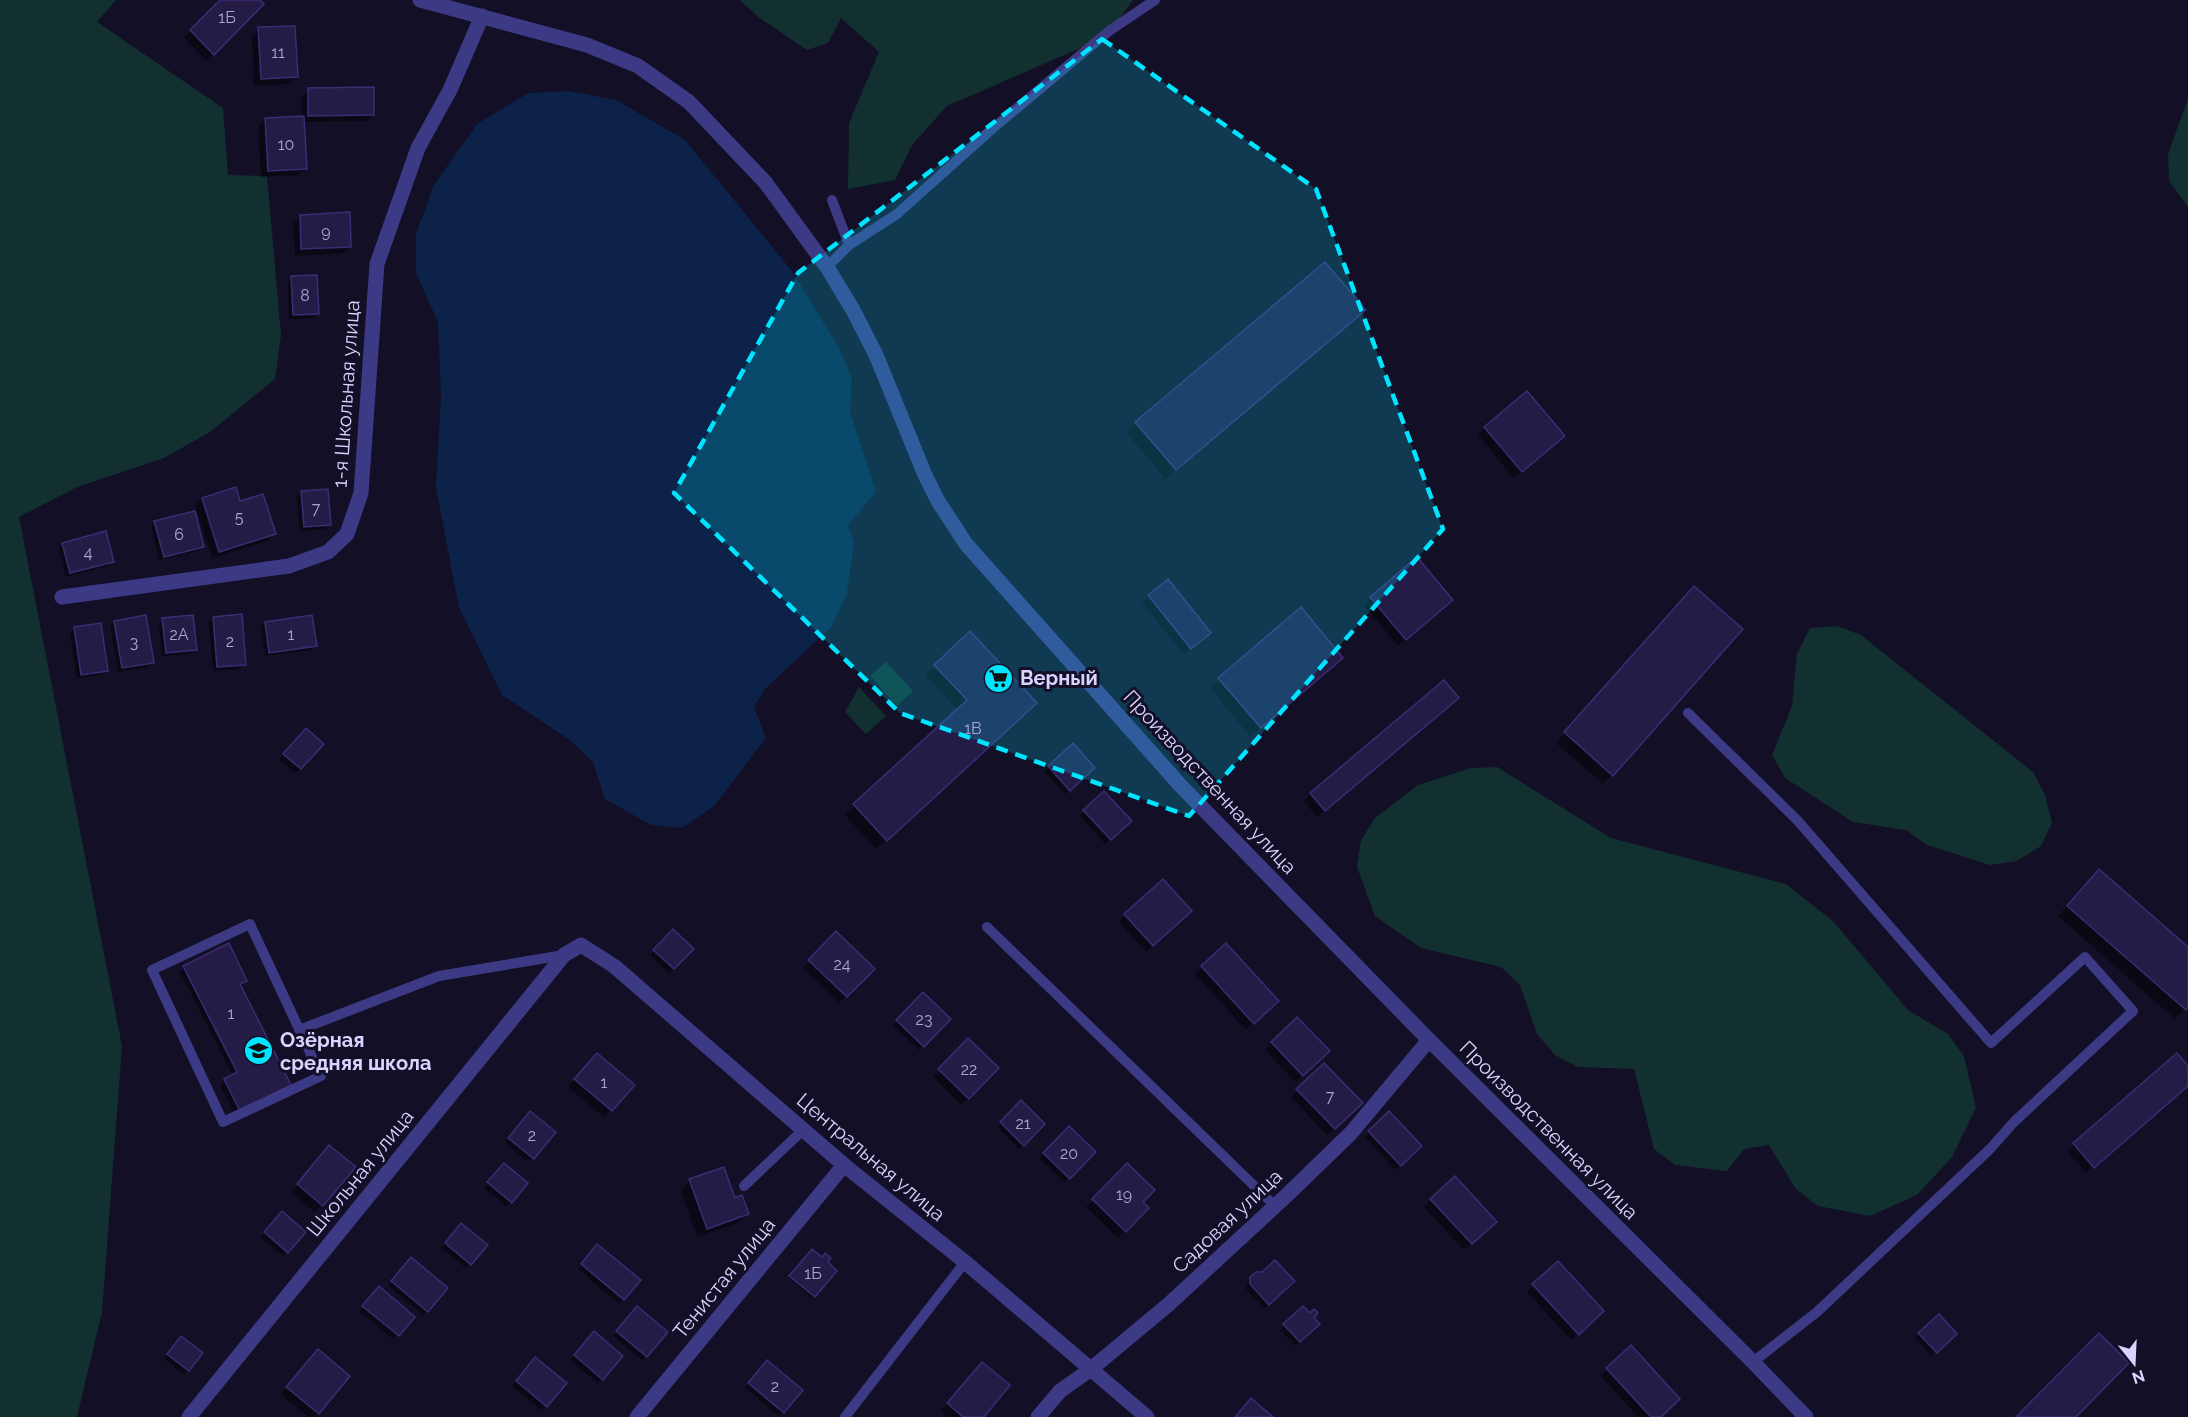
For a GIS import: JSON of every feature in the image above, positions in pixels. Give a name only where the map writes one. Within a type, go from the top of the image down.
[{"type":"street","name":"Производственная улица","points":[[420,0],[587,45],[638,66],[689,102],[765,182],[827,267],[876,355],[925,475],[947,516],[966,544],[1180,785],[1429,1040],[1754,1362],[1806,1417]]},
{"type":"street","name":"1-я Школьная улица","points":[[62,597],[289,566],[328,552],[347,534],[361,493],[376,264],[418,147],[450,90],[482,16]]},
{"type":"street","name":"Центральная улица","points":[[564,955],[581,945],[614,966],[844,1165],[965,1262],[1147,1417]]},
{"type":"street","name":"Школьная улица","points":[[189,1417],[564,955]]},
{"type":"street","name":"Садовая улица","points":[[1038,1417],[1060,1391],[1091,1369],[1168,1304],[1351,1133],[1429,1040]]},
{"type":"street","name":"Тенистая улица","points":[[637,1417],[844,1165]]},
{"type":"lane","points":[[827,267],[849,245],[897,214],[992,129],[1109,31],[1155,0]]},
{"type":"lane","points":[[832,200],[849,245]]},
{"type":"lane","points":[[1688,714],[1798,821],[1991,1043],[2085,957],[2133,1011],[2014,1122],[1990,1149],[1818,1312],[1754,1362]]},
{"type":"lane","points":[[250,924],[299,1030],[321,1076],[223,1122],[152,970],[250,924]]},
{"type":"lane","points":[[987,927],[1275,1206]]},
{"type":"lane","points":[[299,1030],[440,976],[564,955]]},
{"type":"lane","points":[[744,1186],[803,1130]]},
{"type":"lane","points":[[845,1417],[965,1262]]},
{"type":"highlighted area","points":[[1102,39],[1316,189],[1443,529],[1189,816],[900,713],[674,493],[798,273]]},
{"type":"green space","points":[[0,0],[116,0],[97,22],[223,108],[228,175],[267,176],[281,335],[275,379],[210,432],[164,458],[77,487],[19,517],[122,1046],[102,1312],[77,1417],[0,1417]]},
{"type":"green space","points":[[740,0],[1133,0],[1106,37],[947,106],[912,145],[895,180],[848,189],[849,123],[879,52],[841,18],[828,43],[807,50],[757,16]]},
{"type":"green space","points":[[2188,99],[2188,207],[2169,181],[2168,154]]},
{"type":"green space","points":[[1837,626],[1861,635],[2033,772],[2045,795],[2052,823],[2041,846],[2017,861],[1990,865],[1927,845],[1906,830],[1853,822],[1785,778],[1772,755],[1792,706],[1797,654],[1810,628]]},
{"type":"green space","points":[[886,662],[913,691],[897,706],[870,676]]},
{"type":"green space","points":[[859,687],[886,716],[866,734],[845,712]]},
{"type":"green space","points":[[1497,767],[1611,838],[1786,884],[1833,921],[1908,1010],[1948,1034],[1964,1056],[1976,1108],[1952,1157],[1917,1195],[1870,1216],[1818,1206],[1796,1189],[1769,1145],[1744,1149],[1727,1171],[1675,1165],[1654,1149],[1634,1069],[1578,1067],[1555,1055],[1537,1034],[1520,985],[1501,967],[1421,948],[1375,916],[1357,867],[1361,840],[1375,818],[1418,785],[1471,768]]},
{"type":"water","points":[[568,91],[616,100],[685,140],[792,271],[839,348],[852,379],[850,412],[876,492],[848,525],[854,542],[847,593],[832,626],[765,689],[754,707],[766,738],[714,806],[682,828],[651,825],[605,799],[593,762],[570,740],[502,695],[459,607],[436,488],[441,397],[438,322],[416,273],[416,234],[434,185],[477,124],[528,93]]},
{"type":"building","points":[[220,0],[260,0],[264,4],[214,55],[190,30]]},
{"type":"building","points":[[295,26],[298,77],[261,79],[258,27]]},
{"type":"building","points":[[374,87],[374,115],[308,116],[308,88]]},
{"type":"building","points":[[304,116],[307,169],[268,171],[265,118]]},
{"type":"building","points":[[350,212],[351,247],[301,249],[300,215]]},
{"type":"building","points":[[1325,262],[1366,310],[1176,470],[1135,422]]},
{"type":"building","points":[[317,275],[319,314],[293,315],[291,276]]},
{"type":"building","points":[[1527,391],[1565,436],[1522,472],[1484,427]]},
{"type":"building","points":[[236,487],[240,501],[263,494],[276,534],[219,552],[202,498]]},
{"type":"building","points":[[328,489],[331,525],[304,527],[301,491]]},
{"type":"building","points":[[195,511],[204,547],[164,557],[154,521]]},
{"type":"building","points":[[106,531],[114,562],[70,573],[62,543]]},
{"type":"building","points":[[1417,557],[1453,600],[1406,640],[1370,597]]},
{"type":"building","points":[[1168,579],[1211,633],[1191,649],[1148,595]]},
{"type":"building","points":[[1694,586],[1743,629],[1613,776],[1564,732]]},
{"type":"building","points":[[1301,607],[1343,658],[1261,728],[1218,678]]},
{"type":"building","points":[[242,614],[246,665],[217,667],[213,617]]},
{"type":"building","points":[[146,615],[154,663],[122,668],[114,621]]},
{"type":"building","points":[[193,615],[197,650],[166,653],[162,618]]},
{"type":"building","points":[[312,615],[317,646],[269,653],[265,622]]},
{"type":"building","points":[[101,623],[108,671],[81,675],[74,627]]},
{"type":"building","points":[[970,631],[1037,703],[887,841],[853,804],[967,700],[934,665]]},
{"type":"building","points":[[1444,680],[1459,698],[1325,811],[1310,793]]},
{"type":"building","points":[[306,728],[324,744],[301,769],[283,754]]},
{"type":"building","points":[[1073,743],[1095,768],[1070,791],[1048,766]]},
{"type":"building","points":[[1104,791],[1132,821],[1111,840],[1083,810]]},
{"type":"building","points":[[2099,869],[2188,947],[2188,1008],[2186,1010],[2067,906]]},
{"type":"building","points":[[1163,879],[1192,911],[1153,946],[1124,914]]},
{"type":"building","points":[[673,929],[694,949],[674,969],[653,950]]},
{"type":"building","points":[[836,931],[875,969],[847,997],[808,960]]},
{"type":"building","points":[[229,943],[247,981],[240,984],[291,1085],[240,1111],[224,1079],[237,1072],[183,966]]},
{"type":"building","points":[[1226,943],[1279,1001],[1254,1024],[1201,966]]},
{"type":"building","points":[[923,992],[951,1019],[924,1047],[896,1020]]},
{"type":"building","points":[[1297,1017],[1330,1051],[1303,1076],[1271,1042]]},
{"type":"building","points":[[968,1038],[999,1068],[969,1099],[938,1069]]},
{"type":"building","points":[[597,1053],[635,1085],[612,1111],[574,1079]]},
{"type":"building","points":[[2177,1053],[2188,1066],[2188,1086],[2094,1168],[2073,1143]]},
{"type":"building","points":[[1324,1063],[1363,1103],[1335,1129],[1296,1089]]},
{"type":"building","points":[[1021,1100],[1045,1124],[1024,1146],[1000,1122]]},
{"type":"building","points":[[530,1111],[556,1132],[534,1159],[508,1138]]},
{"type":"building","points":[[1389,1111],[1422,1146],[1401,1166],[1368,1131]]},
{"type":"building","points":[[1069,1126],[1096,1152],[1070,1179],[1043,1153]]},
{"type":"building","points":[[329,1145],[356,1167],[323,1206],[297,1184]]},
{"type":"building","points":[[504,1163],[528,1183],[512,1203],[487,1182]]},
{"type":"building","points":[[1127,1163],[1155,1190],[1143,1202],[1149,1208],[1126,1232],[1092,1199]]},
{"type":"building","points":[[724,1167],[735,1198],[742,1195],[749,1214],[707,1229],[689,1179]]},
{"type":"building","points":[[1455,1176],[1497,1222],[1472,1244],[1430,1199]]},
{"type":"building","points":[[282,1211],[306,1232],[288,1253],[264,1232]]},
{"type":"building","points":[[461,1223],[488,1245],[471,1265],[445,1243]]},
{"type":"building","points":[[597,1244],[641,1280],[624,1300],[581,1264]]},
{"type":"building","points":[[812,1249],[822,1257],[825,1253],[831,1258],[828,1262],[837,1271],[815,1297],[789,1276]]},
{"type":"building","points":[[411,1257],[448,1288],[428,1312],[391,1281]]},
{"type":"building","points":[[1275,1260],[1295,1281],[1269,1305],[1250,1284],[1250,1277],[1256,1272],[1262,1272]]},
{"type":"building","points":[[1558,1261],[1604,1311],[1579,1335],[1532,1284]]},
{"type":"building","points":[[379,1286],[415,1317],[399,1336],[362,1306]]},
{"type":"building","points":[[637,1306],[668,1332],[647,1357],[616,1331]]},
{"type":"building","points":[[1303,1306],[1310,1313],[1314,1309],[1318,1313],[1314,1318],[1320,1324],[1300,1342],[1283,1324]]},
{"type":"building","points":[[1939,1314],[1957,1334],[1937,1353],[1918,1333]]},
{"type":"building","points":[[594,1331],[623,1356],[603,1380],[574,1355]]},
{"type":"building","points":[[2099,1333],[2129,1363],[2076,1417],[2016,1417]]},
{"type":"building","points":[[181,1336],[203,1353],[189,1371],[167,1354]]},
{"type":"building","points":[[1631,1345],[1680,1399],[1661,1417],[1651,1417],[1606,1368]]},
{"type":"building","points":[[318,1349],[350,1376],[319,1414],[286,1387]]},
{"type":"building","points":[[535,1357],[567,1383],[547,1407],[516,1381]]},
{"type":"building","points":[[767,1360],[803,1390],[784,1413],[748,1383]]},
{"type":"building","points":[[982,1362],[1010,1385],[984,1417],[963,1417],[947,1403]]},
{"type":"building","points":[[1251,1398],[1273,1417],[1235,1417]]},
{"type":"place","name":"Верный","points":[[999,678]]},
{"type":"place","name":"Озёрная средняя школа","points":[[259,1051]]}]
